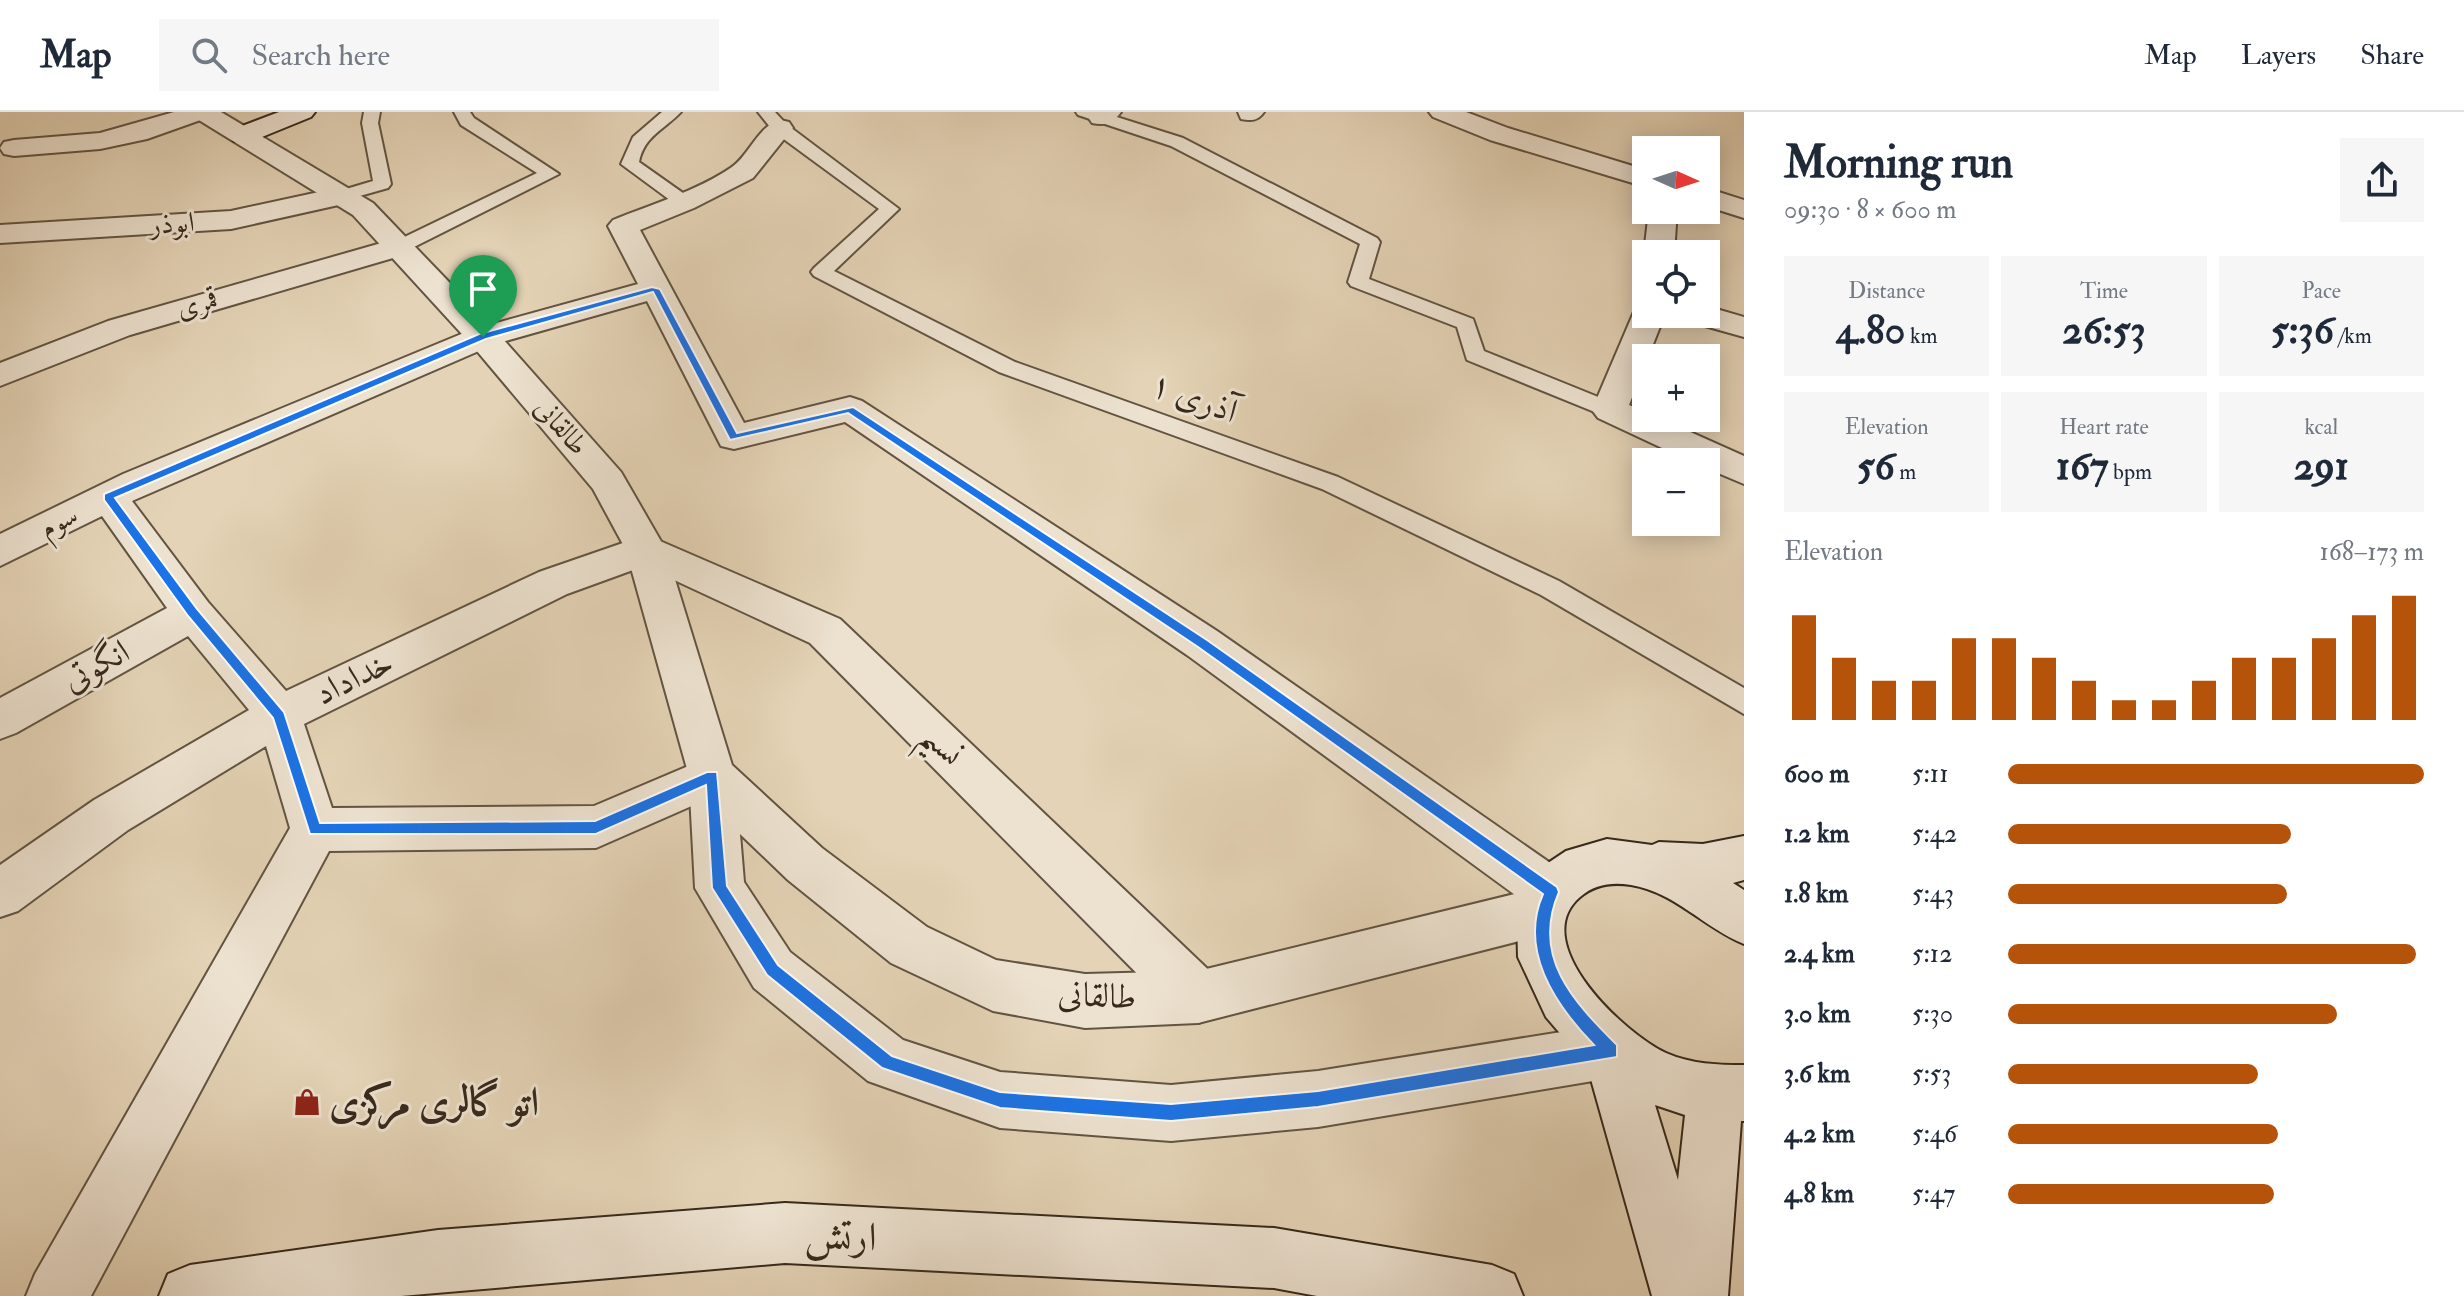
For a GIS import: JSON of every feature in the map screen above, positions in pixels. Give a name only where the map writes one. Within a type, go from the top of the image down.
[{"type":"street","name":"طالقانی","points":[[202,112],[363,209],[483,337],[608,481],[646,550],[712,776],[720,888],[772,970],[887,1062],[1000,1100],[1171,1113],[1318,1099],[1611,1051]]},
{"type":"street","points":[[14,148],[100,141],[138,133],[202,112]]},
{"type":"street","points":[[243,135],[302,112]]},
{"type":"street","points":[[1442,112],[1475,117],[1632,174]]},
{"type":"street","points":[[780,117],[743,172],[684,202],[623,226],[734,437],[850,409],[1202,643],[1547,901]]},
{"type":"street","name":"ابوذر","points":[[0,234],[231,220],[342,196]]},
{"type":"street","points":[[1720,201],[1744,209]]},
{"type":"street","name":"قمری","points":[[0,375],[119,328],[399,247]]},
{"type":"street","name":"سوم","points":[[0,551],[108,497],[483,337],[656,289]]},
{"type":"street","points":[[1720,320],[1744,327]]},
{"type":"street","points":[[1643,328],[1610,410],[1744,471]]},
{"type":"street","points":[[57,1296],[315,830],[279,715],[193,613],[108,497]]},
{"type":"street","name":"خداداد","points":[[0,894],[111,815],[279,715],[553,583],[646,550]]},
{"type":"street","name":"نسیم","points":[[646,550],[825,631],[1198,997]]},
{"type":"street","name":"انگوتی","points":[[0,720],[193,613]]},
{"type":"street","name":"طالقانی","points":[[712,776],[805,864],[909,945],[993,985],[1085,1001],[1198,997],[1547,901]]},
{"type":"street","points":[[315,830],[596,827],[712,776]]},
{"type":"street","points":[[1697,1296],[1730,1094],[1662,1081],[1611,1051],[1577,1017],[1553,980],[1541,943],[1547,901],[1571,874],[1597,864],[1703,867],[1744,858]]},
{"type":"street","points":[[1629,863],[1669,873],[1710,893],[1744,920]]},
{"type":"street","points":[[1611,1051],[1683,1296]]},
{"type":"street","name":"ارتش","points":[[190,1296],[438,1260],[785,1233],[1274,1258],[1492,1296]]},
{"type":"lane","points":[[342,196],[382,184],[370,123],[372,112]]},
{"type":"lane","points":[[399,247],[550,174],[467,121],[462,112]]},
{"type":"lane","points":[[673,112],[654,124],[631,150],[630,164],[684,202]]},
{"type":"lane","points":[[1098,114],[1177,142],[1370,242],[1358,282],[1466,323],[1475,355],[1610,410]]},
{"type":"lane","name":"آذری ۱","points":[[780,117],[890,209],[821,272],[1007,367],[1330,483],[1550,588],[1744,702]]},
{"type":"place","name":"اتو گالری مرکزی","points":[[307,1102]]},
{"type":"route","points":[[656,289],[734,437],[850,409],[1202,643],[1551,892],[1543,911],[1541,943],[1553,980],[1577,1017],[1611,1051],[1318,1099],[1171,1113],[1000,1100],[887,1062],[772,970],[720,888],[712,776],[596,827],[315,830],[279,715],[193,613],[108,497],[483,337],[656,289]]}]
